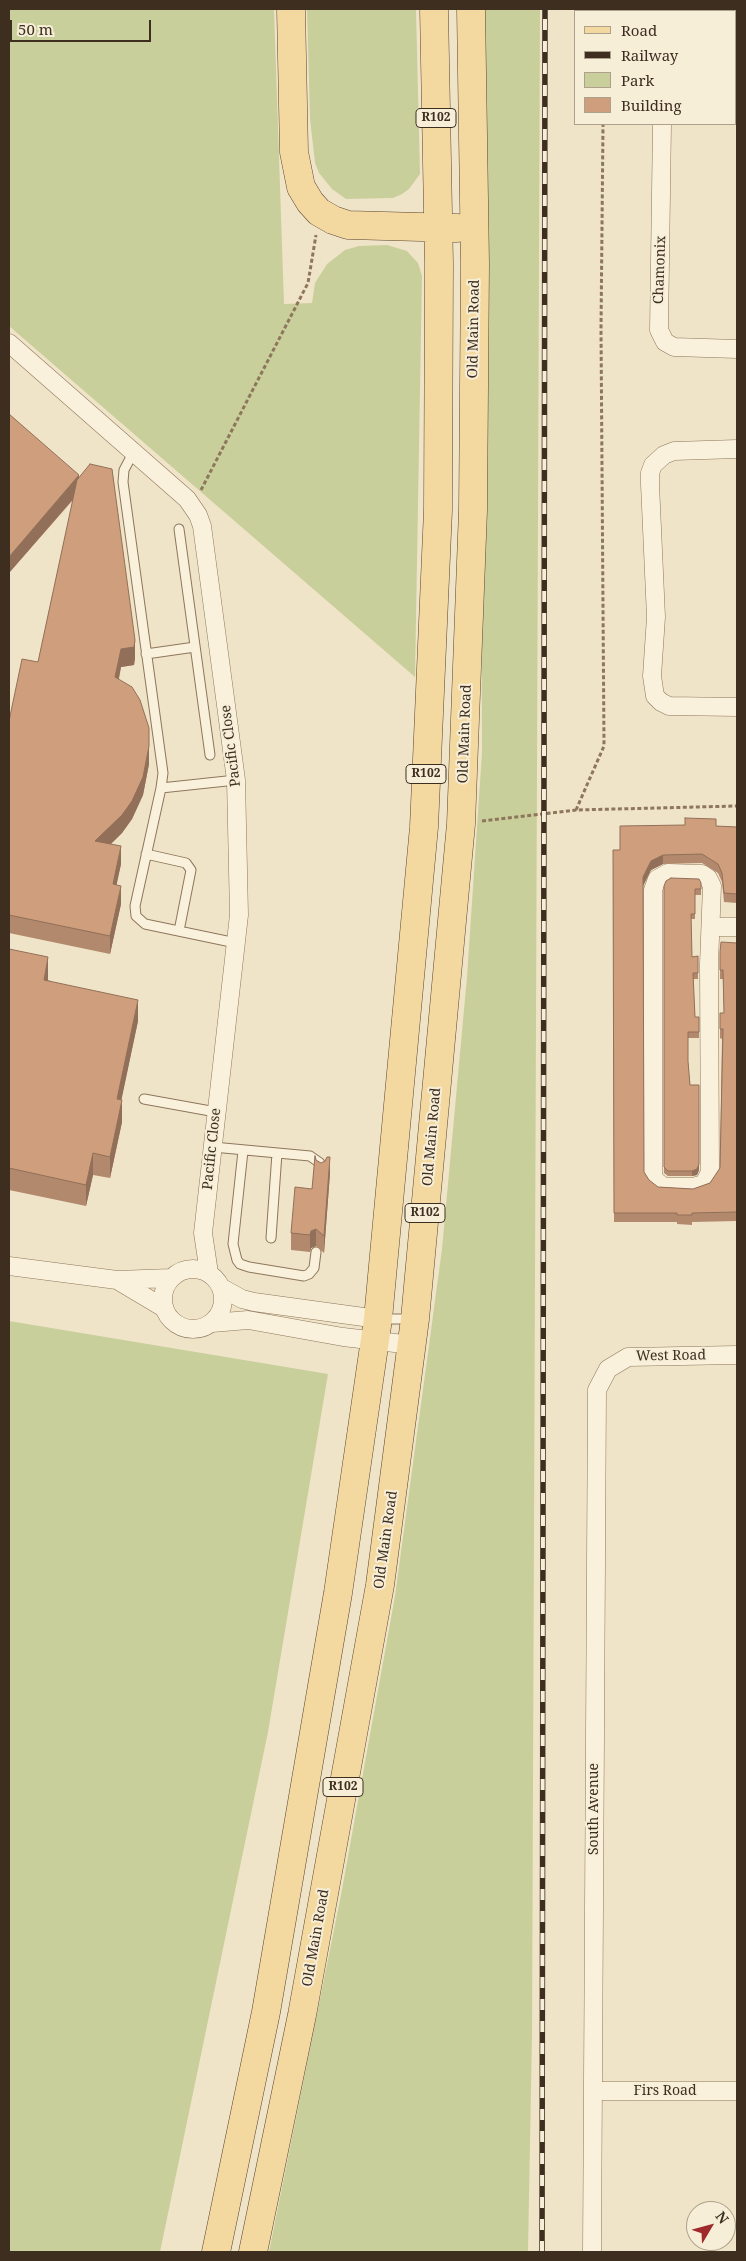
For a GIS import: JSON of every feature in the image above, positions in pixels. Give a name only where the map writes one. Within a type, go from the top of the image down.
[{"type":"main road","points":[[291,9],[294,152],[297,175],[301,187],[310,202],[319,212],[348,225],[474,229]]},
{"type":"main road","name":"R102","points":[[216,2252],[267,2003],[338,1593],[377,1330],[424,826],[438,510],[439,228],[434,9]]},
{"type":"main road","name":"Old Main Road","points":[[253,2252],[304,2005],[380,1585],[414,1332],[462,824],[473,510],[474,229],[471,9]]},
{"type":"street","name":"Chamonix","points":[[662,125],[659,330],[665,342],[674,347],[737,349]]},
{"type":"street","name":"Pacific Close","points":[[9,343],[193,506],[200,520],[204,536],[236,780],[239,915],[203,1233]]},
{"type":"street","points":[[737,449],[674,451],[664,455],[653,465],[650,473],[650,484],[656,617],[652,676],[655,696],[669,706],[737,707]]},
{"type":"street","points":[[699,873],[706,876],[712,886],[711,927],[709,964],[710,1172],[706,1182],[700,1186],[664,1187],[656,1181],[652,1169],[653,890],[657,879],[668,874],[699,873]]},
{"type":"street","points":[[711,927],[737,927]]},
{"type":"street","points":[[203,1233],[210,1273]]},
{"type":"street","points":[[164,1308],[164,1292],[203,1233]]},
{"type":"street","points":[[9,1266],[117,1280],[177,1274],[196,1269],[210,1273],[217,1280],[222,1288],[223,1305],[220,1315],[212,1323],[203,1328],[187,1329],[173,1322],[164,1308],[117,1280]]},
{"type":"street","points":[[222,1288],[242,1299],[254,1302],[377,1330],[414,1332]]},
{"type":"street","points":[[212,1323],[248,1320],[343,1337],[377,1330]]},
{"type":"street","name":"West Road","points":[[608,1369],[628,1357],[737,1355]]},
{"type":"street","name":"South Avenue","points":[[592,2252],[596,1420],[597,1390],[608,1369]]},
{"type":"street","name":"Firs Road","points":[[593,2091],[737,2091]]},
{"type":"lane","points":[[133,453],[124,470],[123,482],[163,773],[135,906],[136,916],[145,924],[236,943]]},
{"type":"lane","points":[[178,529],[210,755]]},
{"type":"lane","points":[[146,654],[195,647]]},
{"type":"lane","points":[[161,788],[236,780]]},
{"type":"lane","points":[[146,854],[186,863],[191,870],[179,932]]},
{"type":"lane","points":[[144,1099],[216,1112]]},
{"type":"lane","points":[[213,1147],[314,1157],[320,1163],[321,1173]]},
{"type":"lane","points":[[243,1150],[233,1244],[237,1260],[249,1267],[304,1276],[309,1274],[314,1268],[316,1252]]},
{"type":"lane","points":[[271,1238],[278,1153]]},
{"type":"lane","points":[[377,1330],[414,1332]]},
{"type":"path","points":[[576,810],[604,746],[601,329],[603,125]]},
{"type":"path","points":[[193,506],[308,283],[319,212]]},
{"type":"path","points":[[462,824],[576,810],[737,806]]},
{"type":"green space","points":[[9,9],[274,9],[284,304],[312,303],[315,283],[327,264],[345,250],[359,246],[387,245],[407,251],[418,263],[422,276],[415,677],[9,326]]},
{"type":"green space","points":[[307,9],[416,9],[420,174],[409,189],[402,194],[393,198],[346,199],[332,189],[319,173],[315,163],[310,119]]},
{"type":"green space","points":[[479,9],[540,9],[532,2036],[528,2252],[269,2252],[341,1895],[395,1596],[442,1249],[467,977],[482,752]]},
{"type":"green space","points":[[9,1321],[328,1374],[268,1732],[160,2252],[9,2252]]},
{"type":"building","points":[[9,414],[79,475],[9,557]]},
{"type":"building","points":[[90,464],[112,469],[135,640],[134,647],[121,649],[115,677],[132,687],[140,700],[149,728],[149,746],[143,777],[132,801],[122,815],[95,841],[121,846],[113,884],[121,886],[110,936],[9,915],[9,721],[22,659],[38,662],[77,480]]},
{"type":"building","points":[[685,818],[716,819],[716,826],[737,827],[737,894],[724,893],[722,873],[718,864],[702,854],[663,855],[651,861],[643,877],[644,1172],[649,1180],[658,1187],[693,1189],[710,1183],[720,1168],[723,1029],[720,1029],[720,1013],[724,1013],[723,970],[720,970],[720,952],[721,942],[737,943],[737,1212],[692,1213],[692,1215],[677,1215],[677,1213],[614,1213],[613,850],[620,850],[620,826],[685,825]]},
{"type":"building","points":[[671,878],[699,879],[701,883],[701,889],[695,889],[695,914],[691,914],[692,957],[698,956],[698,973],[693,973],[695,1017],[699,1017],[699,1032],[688,1032],[690,1085],[699,1085],[699,1164],[697,1169],[692,1171],[668,1171],[664,1167],[664,886],[666,881]]},
{"type":"building","points":[[9,949],[48,957],[44,980],[138,1000],[117,1099],[122,1100],[110,1157],[93,1153],[86,1185],[9,1168]]},
{"type":"building","points":[[315,1156],[316,1160],[321,1163],[327,1157],[330,1157],[324,1236],[316,1229],[311,1231],[310,1235],[291,1233],[295,1187],[312,1189]]},
{"type":"railway","points":[[542,2252],[545,9]]}]
